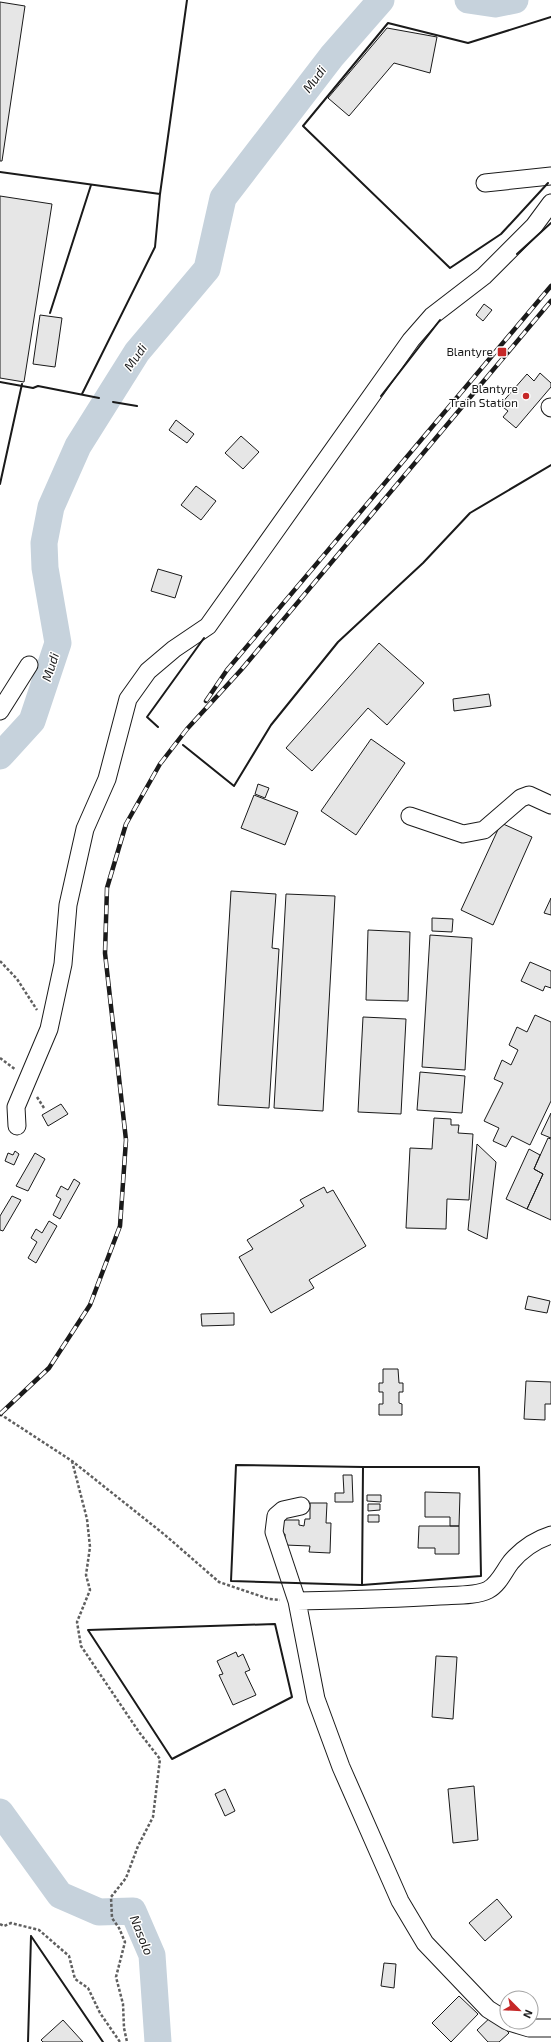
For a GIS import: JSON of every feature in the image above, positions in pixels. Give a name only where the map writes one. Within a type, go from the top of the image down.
[{"type":"street","points":[[485,182],[551,176]]},
{"type":"street","points":[[17,1126],[16,1107],[49,1029],[63,964],[68,904],[85,829],[107,779],[128,699],[148,671],[174,649],[208,626],[411,340],[432,316],[484,276],[534,226],[551,203]]},
{"type":"street","points":[[0,711],[29,665]]},
{"type":"street","points":[[410,816],[463,834],[484,830],[521,798],[530,795],[551,805]]},
{"type":"street","points":[[301,1506],[283,1510],[276,1516],[274,1523],[281,1556],[297,1601],[316,1699],[341,1767],[400,1901],[425,1943],[488,2009],[499,2016]]},
{"type":"street","points":[[297,1601],[372,1600],[466,1594],[488,1590],[499,1580],[512,1561],[530,1544],[540,1538],[551,1535]]},
{"type":"street","points":[[539,2028],[551,2028]]},
{"type":"path","points":[[0,962],[17,980],[49,1029]]},
{"type":"path","points":[[0,1414],[72,1461],[165,1535],[219,1582],[269,1599],[297,1601]]},
{"type":"path","points":[[72,1461],[87,1519],[90,1547],[86,1575],[90,1590],[77,1622],[81,1646],[139,1732],[160,1759],[153,1817],[138,1846],[126,1878],[112,1897],[112,1918],[119,1928],[125,1942],[116,1977],[123,2004],[124,2028],[127,2042]]},
{"type":"path","points":[[0,1924],[4,1926],[10,1923],[39,1930],[69,1956],[76,1979],[88,1988],[100,2013],[120,2042]]},
{"type":"building","points":[[0,2],[25,6],[2,161],[0,161]]},
{"type":"building","points":[[387,28],[437,37],[430,73],[394,63],[349,116],[328,98]]},
{"type":"building","points":[[0,196],[52,204],[24,382],[0,378]]},
{"type":"building","points":[[484,304],[492,310],[483,321],[476,315]]},
{"type":"building","points":[[40,315],[62,318],[55,367],[33,364]]},
{"type":"building","name":"Blantyre Train Station","points":[[540,373],[551,383],[551,387],[516,428],[503,417],[508,411],[500,405],[527,374],[534,381]]},
{"type":"building","points":[[176,420],[194,434],[187,443],[169,430]]},
{"type":"building","points":[[241,436],[259,452],[243,469],[225,453]]},
{"type":"building","points":[[196,486],[216,501],[201,520],[181,505]]},
{"type":"building","points":[[158,569],[182,576],[175,598],[151,591]]},
{"type":"building","points":[[379,643],[424,683],[387,725],[368,708],[312,771],[286,748]]},
{"type":"building","points":[[489,694],[491,706],[454,711],[453,699]]},
{"type":"building","points":[[371,739],[405,763],[356,835],[321,811]]},
{"type":"building","points":[[258,784],[269,788],[265,798],[255,794]]},
{"type":"building","points":[[254,795],[298,812],[285,845],[241,828]]},
{"type":"building","points":[[501,823],[532,837],[493,925],[461,910]]},
{"type":"building","points":[[231,891],[276,894],[272,948],[279,949],[269,1108],[218,1105]]},
{"type":"building","points":[[286,894],[335,896],[323,1111],[274,1108]]},
{"type":"building","points":[[551,898],[551,915],[544,913]]},
{"type":"building","points":[[432,918],[453,919],[452,932],[432,931]]},
{"type":"building","points":[[368,930],[410,932],[408,1001],[366,1000]]},
{"type":"building","points":[[430,935],[472,938],[465,1070],[422,1067]]},
{"type":"building","points":[[530,962],[551,971],[551,988],[545,986],[543,991],[521,981]]},
{"type":"building","points":[[535,1015],[551,1022],[551,1101],[530,1145],[512,1136],[506,1147],[493,1141],[499,1128],[484,1121],[503,1083],[494,1079],[502,1060],[511,1065],[518,1050],[509,1045],[517,1027],[527,1032]]},
{"type":"building","points":[[363,1017],[406,1019],[401,1114],[358,1112]]},
{"type":"building","points":[[420,1072],[465,1076],[462,1113],[417,1110]]},
{"type":"building","points":[[61,1104],[68,1114],[48,1126],[42,1115]]},
{"type":"building","points":[[551,1113],[551,1138],[541,1134]]},
{"type":"building","points":[[434,1118],[451,1119],[451,1125],[459,1125],[458,1133],[473,1134],[469,1200],[447,1199],[446,1229],[406,1228],[410,1148],[432,1149]]},
{"type":"building","points":[[548,1138],[551,1139],[551,1220],[527,1209],[543,1174],[534,1169]]},
{"type":"building","points":[[477,1144],[496,1162],[487,1239],[468,1230]]},
{"type":"building","points":[[529,1149],[540,1155],[534,1169],[543,1174],[527,1209],[506,1199]]},
{"type":"building","points":[[15,1151],[19,1154],[14,1165],[5,1161],[8,1153],[13,1155]]},
{"type":"building","points":[[35,1153],[45,1159],[28,1191],[16,1186]]},
{"type":"building","points":[[74,1179],[80,1183],[60,1219],[53,1215],[61,1199],[56,1196],[61,1186],[68,1190]]},
{"type":"building","points":[[324,1187],[327,1193],[333,1190],[366,1246],[309,1280],[314,1288],[271,1313],[239,1257],[253,1249],[247,1240],[304,1206],[300,1200]]},
{"type":"building","points":[[12,1196],[21,1200],[3,1231],[0,1230],[0,1216]]},
{"type":"building","points":[[49,1221],[57,1226],[36,1263],[28,1258],[37,1242],[31,1238],[36,1229],[42,1233]]},
{"type":"building","points":[[528,1296],[550,1301],[547,1313],[525,1309]]},
{"type":"building","points":[[234,1313],[234,1325],[202,1326],[201,1314]]},
{"type":"building","points":[[383,1369],[398,1369],[399,1383],[403,1383],[403,1392],[399,1392],[399,1403],[402,1404],[402,1415],[379,1415],[379,1404],[383,1404],[383,1392],[379,1392],[379,1383],[383,1383]]},
{"type":"building","points":[[526,1381],[551,1382],[551,1404],[545,1404],[545,1420],[524,1419]]},
{"type":"building","points":[[343,1475],[352,1475],[353,1502],[335,1502],[335,1493],[344,1493]]},
{"type":"building","points":[[425,1492],[460,1493],[459,1526],[450,1526],[450,1517],[425,1517]]},
{"type":"building","points":[[367,1495],[381,1495],[381,1502],[367,1501]]},
{"type":"building","points":[[310,1503],[327,1503],[326,1523],[331,1523],[330,1553],[309,1552],[310,1546],[285,1545],[285,1534],[281,1534],[281,1520],[299,1520],[299,1525],[304,1526],[305,1519],[310,1519]]},
{"type":"building","points":[[368,1504],[380,1504],[380,1510],[368,1511]]},
{"type":"building","points":[[368,1515],[379,1515],[379,1522],[368,1522]]},
{"type":"building","points":[[419,1526],[459,1526],[459,1554],[435,1554],[435,1548],[418,1548]]},
{"type":"building","points":[[236,1652],[238,1657],[243,1654],[250,1670],[245,1672],[256,1695],[233,1705],[219,1675],[223,1674],[217,1661]]},
{"type":"building","points":[[436,1656],[457,1657],[453,1719],[432,1717]]},
{"type":"building","points":[[474,1786],[478,1840],[453,1843],[448,1789]]},
{"type":"building","points":[[225,1789],[235,1811],[225,1816],[215,1794]]},
{"type":"building","points":[[497,1899],[512,1917],[485,1941],[469,1923]]},
{"type":"building","points":[[384,1963],[396,1964],[394,1988],[381,1986]]},
{"type":"building","points":[[459,1996],[478,2014],[451,2042],[432,2023]]},
{"type":"building","points":[[493,2015],[499,2022],[499,2030],[506,2030],[509,2033],[499,2042],[488,2042],[477,2030]]},
{"type":"building","points":[[63,2020],[83,2042],[43,2042],[41,2040]]},
{"type":"waterway","name":"Mudi","points":[[0,756],[32,721],[58,643],[45,568],[44,543],[51,507],[78,446],[137,352],[207,269],[223,198],[332,56],[381,0]]},
{"type":"waterway","name":"Mudi","points":[[468,0],[495,4],[515,0]]},
{"type":"waterway","points":[[0,763],[41,710],[61,657],[38,569],[40,542],[47,505],[71,458],[73,444],[137,352]]},
{"type":"waterway","name":"Nasolo","points":[[0,1812],[60,1895],[99,1912],[133,1911],[152,1955],[158,2042]]},
{"type":"railway","points":[[206,701],[227,670],[551,286]]},
{"type":"railway","points":[[0,1414],[49,1368],[90,1305],[120,1226],[126,1140],[105,953],[107,888],[126,824],[160,764],[187,729],[241,670],[551,301]]},
{"type":"wall","points":[[82,394],[155,247],[160,194],[187,0]]},
{"type":"wall","points":[[548,183],[501,234],[450,268],[303,126],[388,23],[468,43],[551,17]]},
{"type":"wall","points":[[0,172],[160,194]]},
{"type":"wall","points":[[50,313],[91,185]]},
{"type":"wall","points":[[517,254],[551,223]]},
{"type":"wall","points":[[381,396],[440,320]]},
{"type":"wall","points":[[0,382],[33,388],[38,386],[99,398]]},
{"type":"wall","points":[[0,484],[22,384]]},
{"type":"wall","points":[[113,402],[137,406]]},
{"type":"wall","points":[[183,745],[234,786],[271,725],[338,642],[423,563],[470,513],[551,465]]},
{"type":"wall","points":[[158,727],[147,717],[204,638]]},
{"type":"wall","points":[[236,1465],[479,1467],[481,1576],[362,1585],[231,1581],[236,1465]]},
{"type":"wall","points":[[362,1585],[363,1467]]},
{"type":"wall","points":[[275,1624],[292,1697],[172,1759],[88,1630],[275,1624]]},
{"type":"wall","points":[[31,1936],[103,2042]]},
{"type":"wall","points":[[28,2042],[31,1936]]},
{"type":"place","name":"Blantyre","points":[[502,352]]},
{"type":"place","name":"Blantyre Train Station","points":[[526,396]]}]
